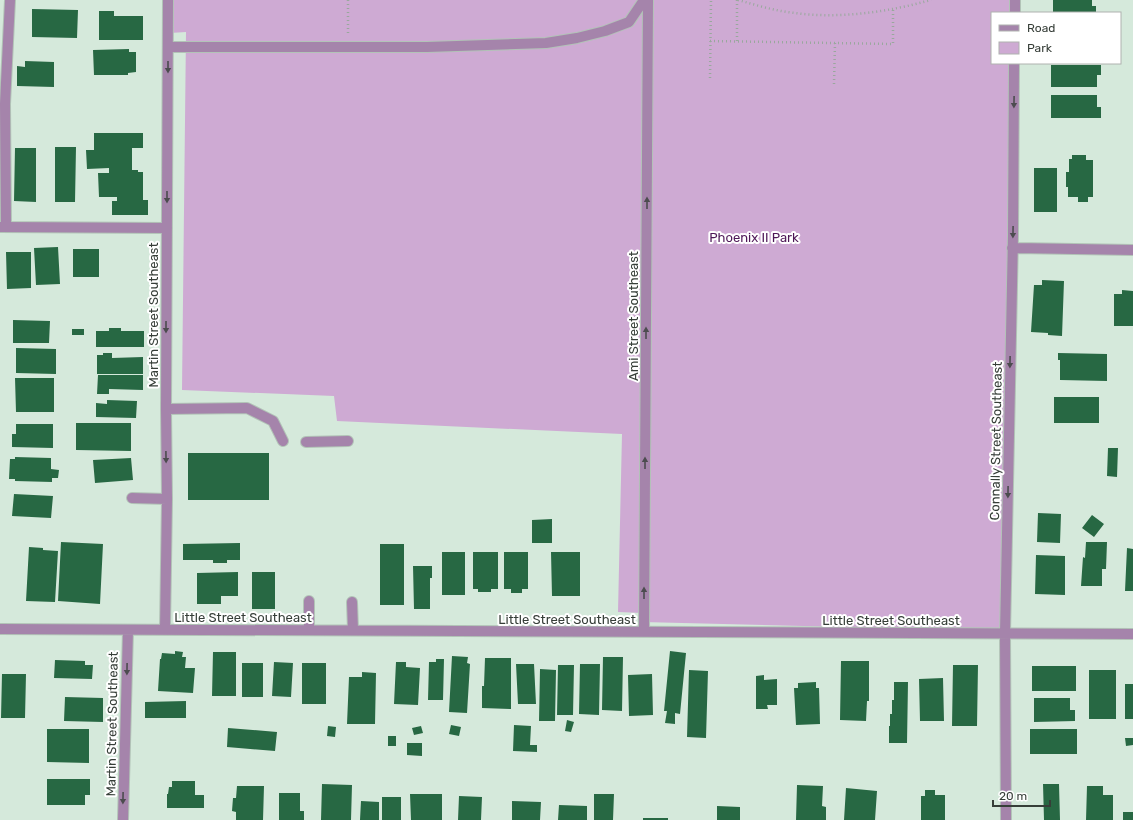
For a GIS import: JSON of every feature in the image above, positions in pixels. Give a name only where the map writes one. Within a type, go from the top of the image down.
[{"type":"street","points":[[10,0],[5,104],[3,227],[167,228]]},
{"type":"street","name":"Martin Street Southeast","points":[[165,630],[167,499],[168,0]]},
{"type":"street","points":[[168,47],[412,47],[546,43],[577,38],[629,22],[644,0]]},
{"type":"street","name":"Ami Street Southeast","points":[[644,632],[648,0]]},
{"type":"street","points":[[1015,0],[1015,12]]},
{"type":"street","name":"Connally Street Southeast","points":[[1006,820],[1005,634],[1014,64]]},
{"type":"street","points":[[1012,248],[1133,250]]},
{"type":"street","points":[[166,409],[247,408],[273,421],[283,441]]},
{"type":"street","points":[[306,442],[348,441]]},
{"type":"street","points":[[132,498],[167,499]]},
{"type":"street","points":[[309,601],[309,630]]},
{"type":"street","points":[[352,602],[353,630]]},
{"type":"street","name":"Little Street Southeast","points":[[0,629],[1133,634]]},
{"type":"street","name":"Martin Street Southeast","points":[[123,820],[128,630]]},
{"type":"path","points":[[348,0],[348,33]]},
{"type":"path","points":[[710,78],[711,0]]},
{"type":"path","points":[[737,41],[737,0],[794,13],[826,16],[860,14],[893,9],[932,0]]},
{"type":"path","points":[[710,41],[893,44],[893,9]]},
{"type":"path","points":[[834,84],[835,43]]},
{"type":"green space","name":"Phoenix II Park","points":[[170,0],[1015,0],[1015,12],[991,12],[991,64],[1014,64],[1008,631],[642,622],[643,613],[618,612],[622,434],[337,421],[334,396],[182,390],[186,32],[170,33]]},
{"type":"building","points":[[1053,0],[1092,0],[1092,6],[1096,6],[1096,12],[1053,12]]},
{"type":"building","points":[[32,9],[78,10],[77,38],[32,37]]},
{"type":"building","points":[[99,11],[114,11],[114,16],[143,16],[143,40],[99,40]]},
{"type":"building","points":[[129,49],[129,52],[136,52],[136,72],[128,73],[128,75],[94,75],[93,50]]},
{"type":"building","points":[[25,61],[54,62],[54,87],[17,86],[17,66],[25,67]]},
{"type":"building","points":[[1051,65],[1101,65],[1101,75],[1097,75],[1097,87],[1051,87]]},
{"type":"building","points":[[1051,95],[1097,95],[1097,107],[1101,107],[1101,118],[1051,118]]},
{"type":"building","points":[[94,133],[143,133],[143,148],[132,148],[132,170],[143,172],[143,200],[148,200],[148,215],[112,215],[112,201],[117,201],[117,197],[99,197],[98,173],[109,173],[109,168],[87,169],[86,150],[94,150]]},
{"type":"building","points":[[55,147],[76,147],[75,202],[55,202]]},
{"type":"building","points":[[15,148],[36,148],[36,202],[14,201]]},
{"type":"building","points":[[1072,155],[1086,155],[1086,160],[1093,160],[1093,197],[1088,197],[1088,202],[1078,202],[1078,197],[1068,197],[1066,172],[1069,172],[1069,159],[1072,159]]},
{"type":"building","points":[[1034,168],[1057,168],[1057,212],[1034,212]]},
{"type":"building","points":[[58,247],[60,284],[36,285],[34,248]]},
{"type":"building","points":[[73,249],[99,249],[99,277],[73,277]]},
{"type":"building","points":[[6,252],[31,252],[31,288],[7,289]]},
{"type":"building","points":[[1042,280],[1064,281],[1062,336],[1031,332],[1034,285],[1042,285]]},
{"type":"building","points":[[1122,290],[1133,291],[1133,326],[1114,326],[1114,294],[1122,294]]},
{"type":"building","points":[[13,320],[50,321],[49,343],[13,343]]},
{"type":"building","points":[[109,328],[121,328],[121,331],[144,331],[144,347],[96,347],[96,331],[109,331]]},
{"type":"building","points":[[72,329],[84,329],[84,335],[72,335]]},
{"type":"building","points":[[16,348],[56,349],[56,374],[16,373]]},
{"type":"building","points":[[103,353],[112,353],[112,358],[143,357],[143,374],[97,374],[97,355],[103,355]]},
{"type":"building","points":[[1058,353],[1107,354],[1107,381],[1060,380],[1060,360],[1058,360]]},
{"type":"building","points":[[98,375],[143,375],[143,390],[109,389],[109,394],[97,394]]},
{"type":"building","points":[[15,378],[54,378],[54,412],[16,412]]},
{"type":"building","points":[[1054,397],[1099,397],[1099,423],[1054,423]]},
{"type":"building","points":[[107,400],[137,401],[136,418],[96,417],[96,403],[107,404]]},
{"type":"building","points":[[76,423],[131,423],[131,451],[76,450]]},
{"type":"building","points":[[16,424],[53,424],[53,448],[12,447],[12,434],[16,434]]},
{"type":"building","points":[[1108,448],[1118,448],[1117,477],[1107,476]]},
{"type":"building","points":[[188,453],[269,453],[269,500],[188,500]]},
{"type":"building","points":[[15,457],[51,458],[51,469],[59,470],[58,478],[52,478],[52,482],[15,481],[15,479],[9,479],[10,459],[15,459]]},
{"type":"building","points":[[131,458],[133,480],[95,483],[93,460]]},
{"type":"building","points":[[14,494],[53,496],[51,518],[12,516]]},
{"type":"building","points":[[1038,513],[1061,514],[1060,543],[1037,542]]},
{"type":"building","points":[[1092,515],[1104,524],[1094,537],[1082,528]]},
{"type":"building","points":[[552,519],[552,543],[532,543],[532,520]]},
{"type":"building","points":[[61,542],[103,544],[100,604],[58,601]]},
{"type":"building","points":[[1086,542],[1107,542],[1106,569],[1102,569],[1102,586],[1081,586],[1083,557],[1085,558]]},
{"type":"building","points":[[240,543],[240,560],[227,560],[227,563],[213,563],[213,560],[183,560],[183,544]]},
{"type":"building","points":[[380,544],[404,544],[404,605],[380,605]]},
{"type":"building","points":[[29,547],[58,551],[55,602],[26,601]]},
{"type":"building","points":[[1127,548],[1133,549],[1133,591],[1125,591]]},
{"type":"building","points":[[442,552],[465,552],[465,595],[442,595]]},
{"type":"building","points":[[473,552],[498,552],[498,589],[491,589],[491,592],[478,592],[478,589],[473,589]]},
{"type":"building","points":[[504,552],[528,552],[528,589],[522,589],[522,593],[511,593],[511,589],[504,589]]},
{"type":"building","points":[[551,552],[580,552],[580,596],[552,596]]},
{"type":"building","points":[[1036,555],[1065,556],[1065,595],[1035,594]]},
{"type":"building","points":[[413,566],[432,566],[432,578],[430,578],[430,609],[414,609]]},
{"type":"building","points":[[238,572],[238,596],[221,596],[221,604],[197,604],[197,573]]},
{"type":"building","points":[[252,572],[275,572],[275,609],[252,609]]},
{"type":"building","points":[[175,651],[183,652],[182,657],[186,657],[185,668],[195,668],[193,693],[158,691],[160,659],[162,653],[175,654]]},
{"type":"building","points":[[670,651],[686,653],[680,714],[675,713],[675,724],[665,723],[667,711],[664,711]]},
{"type":"building","points":[[213,652],[236,652],[236,696],[212,696]]},
{"type":"building","points":[[452,656],[468,657],[467,663],[470,664],[467,713],[449,712]]},
{"type":"building","points":[[603,657],[623,657],[622,711],[602,710]]},
{"type":"building","points":[[485,658],[511,658],[511,709],[482,708],[482,686],[484,686]]},
{"type":"building","points":[[436,659],[444,659],[443,700],[428,700],[429,662],[436,662]]},
{"type":"building","points":[[55,660],[85,661],[85,665],[93,665],[92,679],[54,678]]},
{"type":"building","points":[[841,661],[869,661],[869,701],[867,701],[866,721],[840,720]]},
{"type":"building","points":[[274,662],[293,663],[291,697],[272,696]]},
{"type":"building","points":[[396,662],[406,662],[406,667],[420,668],[418,705],[394,704]]},
{"type":"building","points":[[242,663],[263,663],[263,697],[242,697]]},
{"type":"building","points":[[302,663],[326,663],[326,704],[302,704]]},
{"type":"building","points":[[516,664],[534,664],[536,704],[518,704]]},
{"type":"building","points":[[580,664],[600,664],[599,715],[579,714]]},
{"type":"building","points":[[558,665],[574,665],[573,715],[557,715]]},
{"type":"building","points":[[953,665],[978,665],[977,726],[952,726]]},
{"type":"building","points":[[1032,666],[1076,666],[1076,691],[1032,691]]},
{"type":"building","points":[[540,669],[556,670],[555,721],[539,721]]},
{"type":"building","points":[[689,670],[708,671],[706,738],[687,737]]},
{"type":"building","points":[[1089,670],[1116,670],[1116,719],[1089,719]]},
{"type":"building","points":[[362,672],[376,673],[375,724],[347,724],[349,677],[362,677]]},
{"type":"building","points":[[2,674],[26,674],[25,718],[1,718]]},
{"type":"building","points":[[652,674],[653,715],[629,716],[628,675]]},
{"type":"building","points":[[764,675],[764,680],[777,679],[777,705],[767,705],[768,709],[756,709],[756,676]]},
{"type":"building","points":[[943,678],[944,721],[920,721],[919,679]]},
{"type":"building","points":[[816,682],[816,688],[819,688],[820,724],[796,725],[794,688],[798,688],[798,683]]},
{"type":"building","points":[[894,682],[908,682],[907,743],[889,743],[890,714],[892,714],[892,700],[894,700]]},
{"type":"building","points":[[1125,684],[1133,684],[1133,719],[1125,719]]},
{"type":"building","points":[[65,697],[103,698],[103,722],[64,721]]},
{"type":"building","points":[[1034,698],[1070,698],[1070,710],[1075,710],[1075,721],[1034,722]]},
{"type":"building","points":[[186,701],[186,718],[145,718],[145,702]]},
{"type":"building","points":[[567,720],[574,722],[571,732],[565,731]]},
{"type":"building","points":[[451,725],[461,727],[459,736],[449,734]]},
{"type":"building","points":[[514,725],[531,726],[530,745],[537,745],[537,752],[513,751]]},
{"type":"building","points":[[328,726],[336,727],[335,737],[327,736]]},
{"type":"building","points":[[421,726],[423,733],[414,735],[412,728]]},
{"type":"building","points":[[228,728],[277,732],[275,751],[227,747]]},
{"type":"building","points":[[47,729],[89,729],[89,763],[47,762]]},
{"type":"building","points":[[1030,729],[1077,729],[1077,754],[1030,754]]},
{"type":"building","points":[[388,736],[396,736],[396,746],[388,746]]},
{"type":"building","points":[[1125,738],[1133,738],[1133,745],[1126,746]]},
{"type":"building","points":[[407,743],[422,743],[422,756],[407,755]]},
{"type":"building","points":[[47,779],[90,779],[90,795],[85,795],[85,805],[47,805]]},
{"type":"building","points":[[172,781],[195,781],[195,795],[204,795],[204,808],[167,808],[167,794],[169,787],[172,787]]},
{"type":"building","points":[[322,784],[352,785],[351,820],[321,820]]},
{"type":"building","points":[[1043,784],[1059,784],[1060,820],[1044,820]]},
{"type":"building","points":[[797,785],[823,786],[822,806],[826,807],[826,820],[796,820]]},
{"type":"building","points":[[237,786],[264,786],[263,820],[236,820],[236,812],[232,811],[233,798],[236,798]]},
{"type":"building","points":[[1087,786],[1103,786],[1103,795],[1113,795],[1113,820],[1086,820]]},
{"type":"building","points":[[846,788],[877,791],[875,820],[844,820]]},
{"type":"building","points":[[925,790],[935,790],[935,795],[945,795],[945,820],[921,820],[921,796],[925,796]]},
{"type":"building","points":[[279,793],[300,793],[300,811],[304,811],[304,820],[279,820]]},
{"type":"building","points":[[410,794],[442,794],[442,820],[411,820]]},
{"type":"building","points":[[594,794],[614,794],[613,820],[594,820]]},
{"type":"building","points":[[459,796],[482,797],[481,820],[458,820]]},
{"type":"building","points":[[382,797],[401,797],[401,820],[382,820]]},
{"type":"building","points":[[361,801],[379,802],[379,820],[360,820]]},
{"type":"building","points":[[512,801],[541,802],[540,820],[512,820]]},
{"type":"building","points":[[559,805],[587,806],[587,820],[558,820]]},
{"type":"building","points":[[717,806],[740,807],[740,820],[717,820]]},
{"type":"building","points":[[1123,812],[1133,812],[1133,820],[1123,820]]},
{"type":"building","points":[[643,818],[668,818],[668,820],[643,820]]}]
